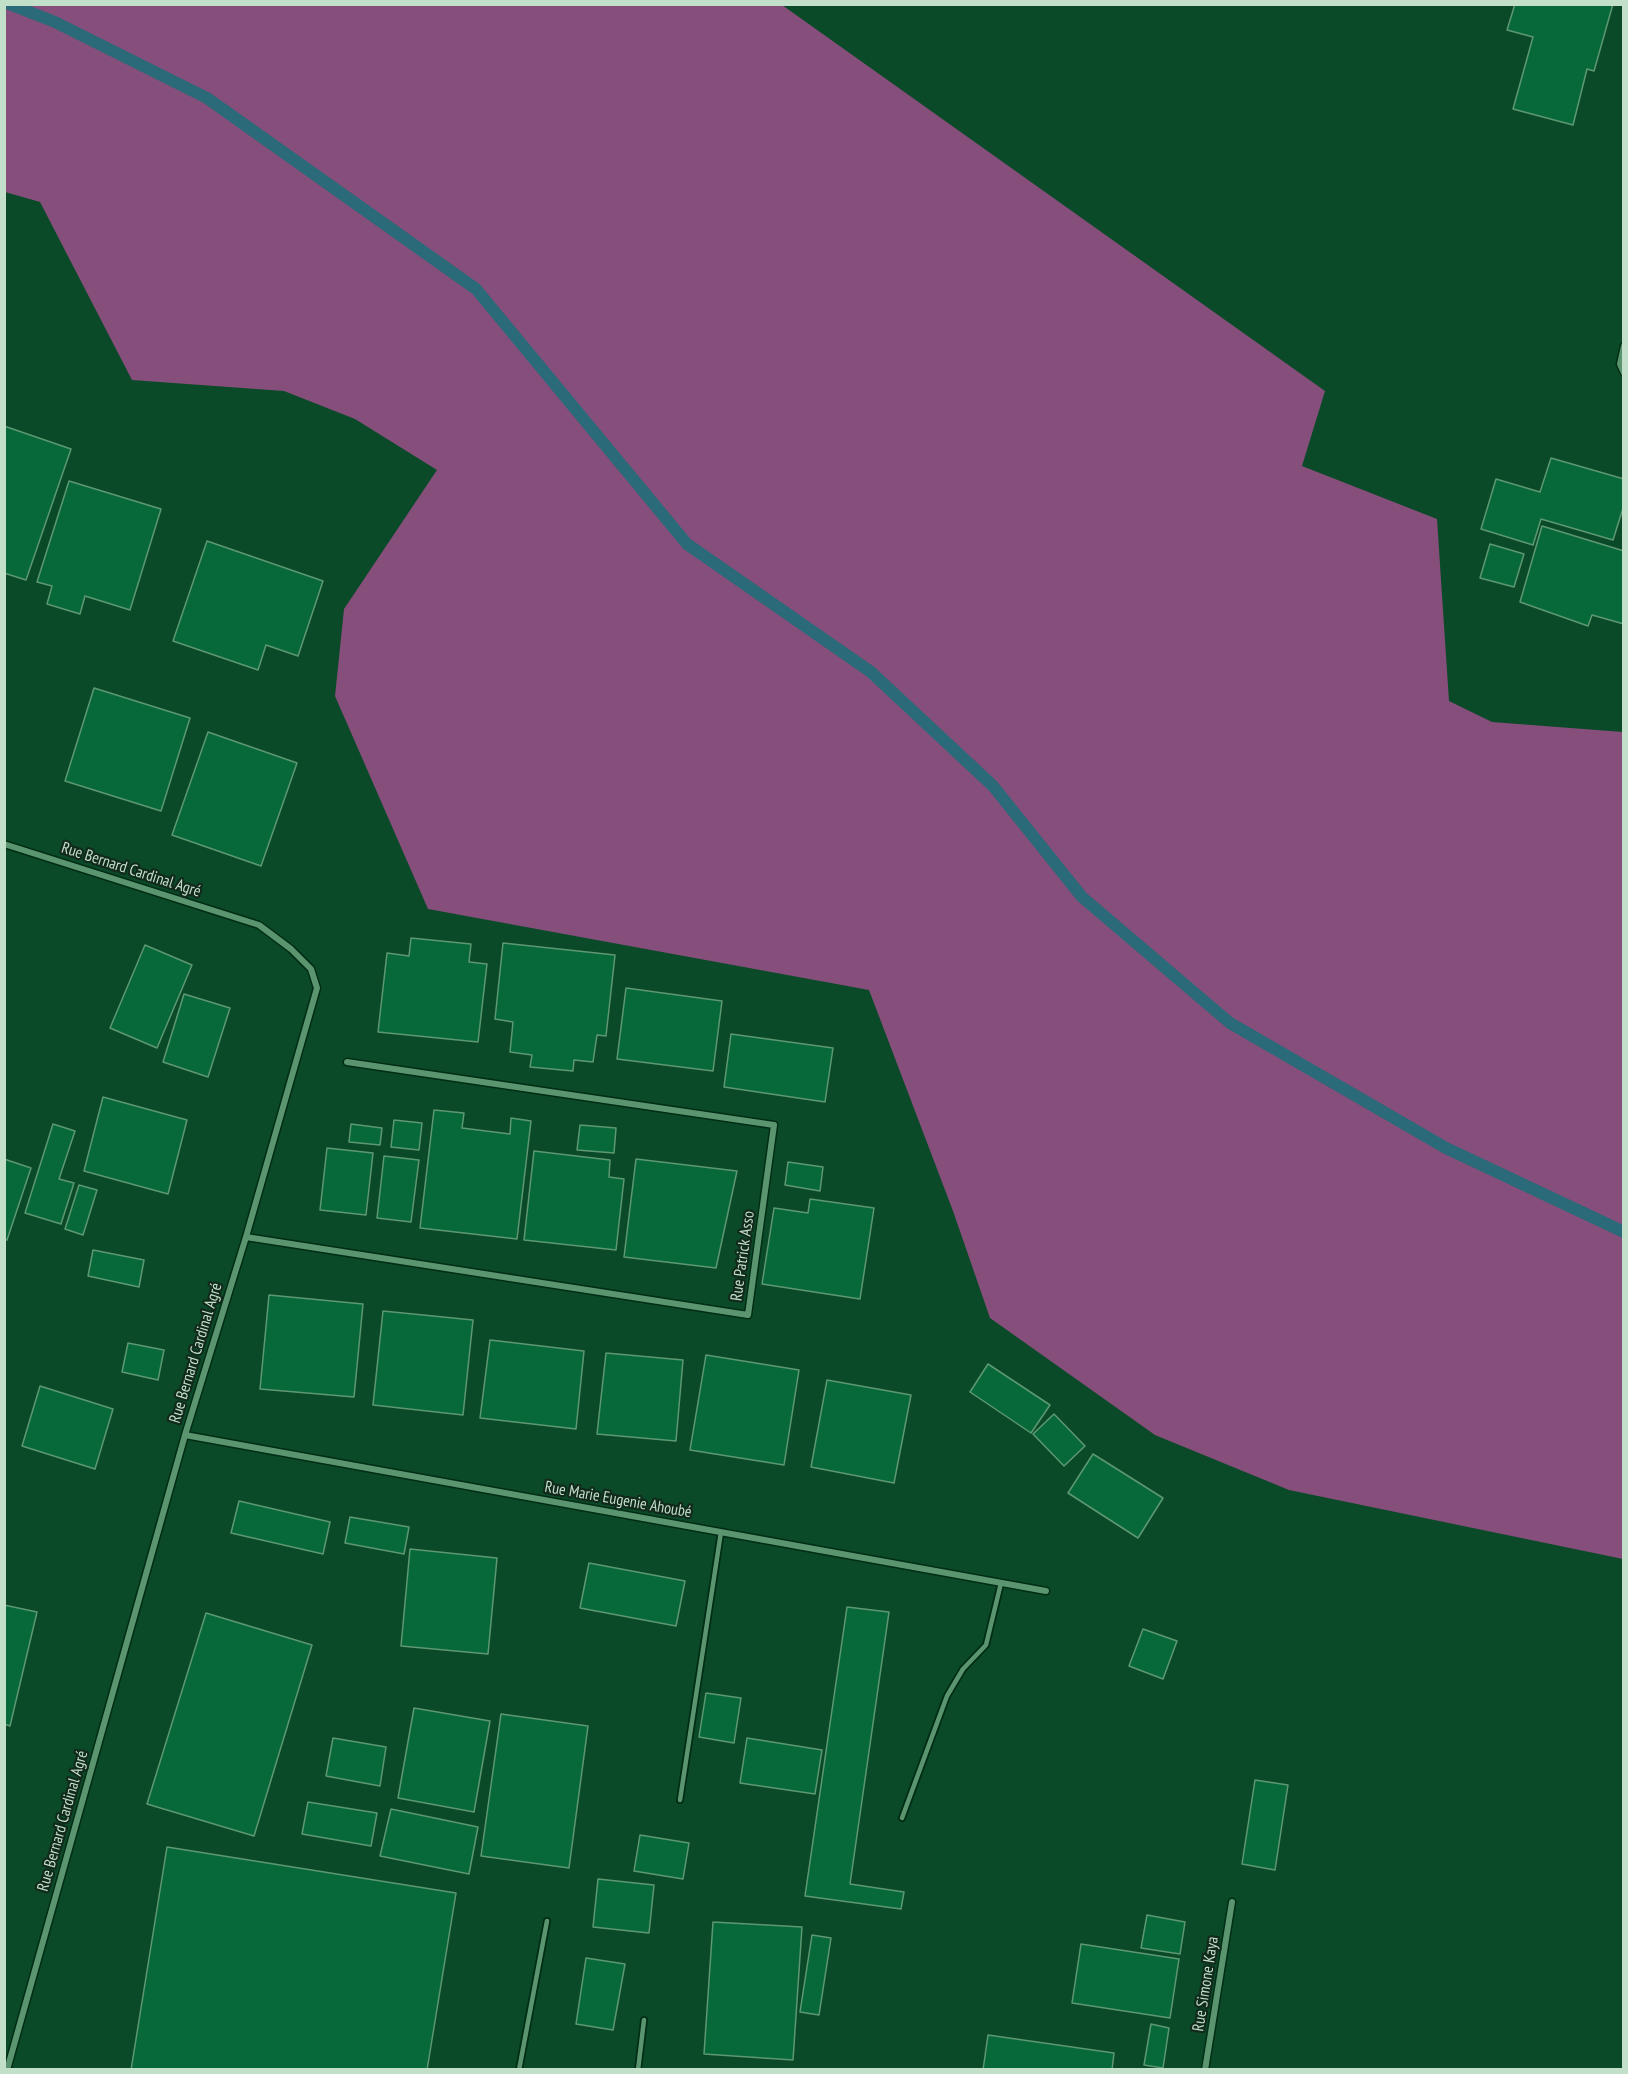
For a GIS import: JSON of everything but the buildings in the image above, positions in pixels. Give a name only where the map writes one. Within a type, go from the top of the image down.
[{"type":"street","points":[[1623,346],[1620,363],[1623,374]]},
{"type":"street","name":"Rue Bernard Cardinal Agré","points":[[4,844],[259,925],[291,949],[311,969],[317,988],[246,1237],[185,1435],[7,2070]]},
{"type":"street","name":"Rue Patrick Asso","points":[[246,1237],[748,1315],[774,1125],[347,1062]]},
{"type":"street","name":"Rue Marie Eugenie Ahoubé","points":[[185,1435],[1046,1591]]},
{"type":"street","name":"Rue Simone Kaya","points":[[1205,2070],[1232,1902]]},
{"type":"lane","points":[[680,1800],[721,1532]]},
{"type":"lane","points":[[902,1818],[947,1696],[963,1669],[986,1645],[1001,1583]]},
{"type":"lane","points":[[519,2070],[547,1921]]},
{"type":"lane","points":[[638,2070],[644,2020]]},
{"type":"shaded area","points":[[4,5],[782,5],[1325,391],[1302,466],[1437,519],[1449,701],[1492,722],[1623,732],[1623,1559],[1289,1490],[1155,1435],[990,1318],[953,1211],[869,990],[428,909],[335,696],[344,609],[437,470],[355,419],[284,391],[132,380],[40,202],[5,192]]},
{"type":"waterway","points":[[9,4],[55,22],[207,98],[476,289],[687,544],[871,672],[993,786],[1082,897],[1230,1023],[1446,1148],[1624,1232]]}]
